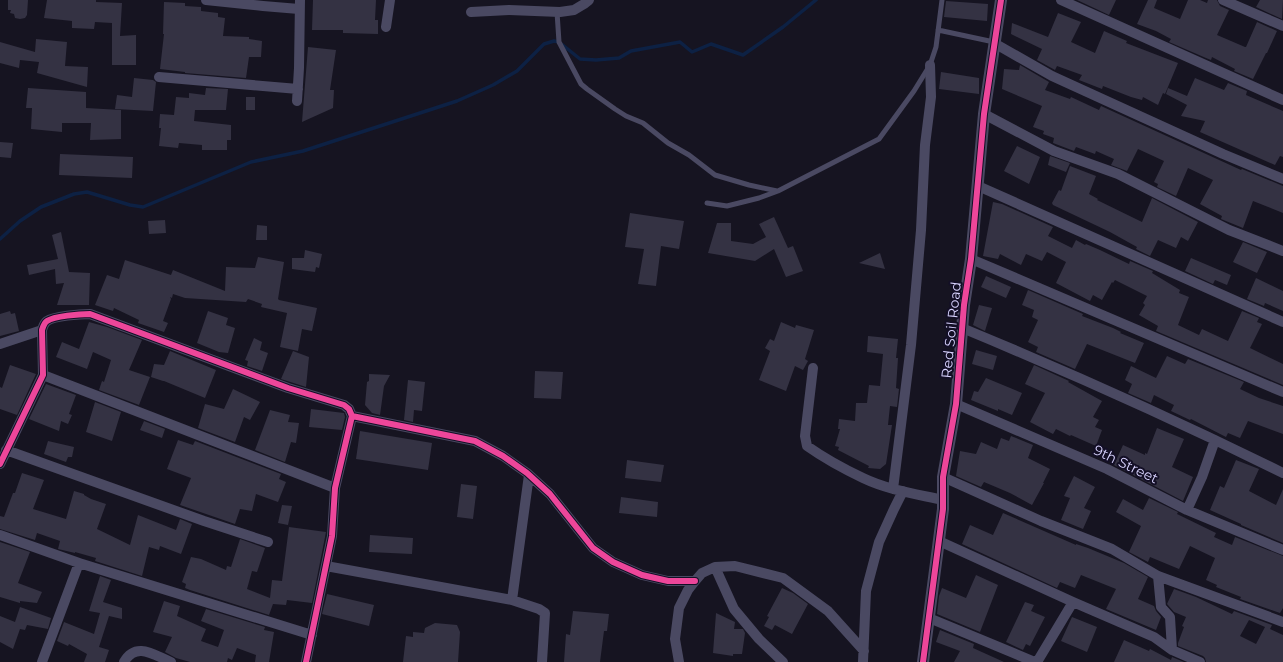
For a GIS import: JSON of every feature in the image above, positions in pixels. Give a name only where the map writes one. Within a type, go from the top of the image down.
[{"type":"street","points":[[206,0],[263,6],[300,4],[297,101]]},
{"type":"street","points":[[386,27],[390,0]]},
{"type":"street","points":[[471,12],[509,10],[557,12],[574,10],[589,0]]},
{"type":"street","name":"Red Soil Road","points":[[923,662],[943,509],[943,477],[956,404],[962,328],[971,259],[984,114],[1001,0]]},
{"type":"street","points":[[1061,0],[1283,100]]},
{"type":"street","points":[[1222,0],[1283,26]]},
{"type":"street","points":[[994,42],[1052,76],[1223,154],[1283,179]]},
{"type":"street","points":[[893,489],[911,345],[921,230],[925,145],[931,97],[930,65]]},
{"type":"street","points":[[159,77],[298,89]]},
{"type":"street","points":[[984,114],[1054,151],[1118,174],[1229,230],[1283,251]]},
{"type":"street","points":[[978,186],[1283,322]]},
{"type":"street","points":[[971,259],[1283,392]]},
{"type":"street","points":[[0,464],[43,375],[42,330],[47,321],[71,315],[90,314],[288,388],[340,403],[349,409],[352,416],[335,488],[332,536],[306,662]]},
{"type":"street","points":[[962,328],[1051,365],[1215,440],[1283,473]]},
{"type":"street","points":[[0,344],[42,330]]},
{"type":"street","points":[[813,368],[805,436],[807,446],[864,479],[893,489],[943,500]]},
{"type":"street","points":[[43,375],[335,488]]},
{"type":"street","name":"9th Street","points":[[956,404],[1107,469],[1187,510],[1283,550]]},
{"type":"street","points":[[352,416],[475,441],[503,456],[530,475],[550,494],[593,548],[613,562],[648,576],[668,581],[695,581]]},
{"type":"street","points":[[1187,510],[1202,477],[1215,440]]},
{"type":"street","points":[[6,450],[204,521],[268,542]]},
{"type":"street","points":[[512,600],[530,475]]},
{"type":"street","points":[[943,477],[1040,521],[1112,550],[1158,576],[1283,622]]},
{"type":"street","points":[[863,662],[866,591],[878,542],[903,491]]},
{"type":"street","points":[[0,535],[79,563],[312,635]]},
{"type":"street","points":[[939,541],[1154,637],[1172,650],[1200,662]]},
{"type":"street","points":[[42,662],[79,563]]},
{"type":"street","points":[[326,566],[512,600],[539,609],[545,613],[542,662]]},
{"type":"street","points":[[679,662],[675,639],[679,608],[688,590],[702,573],[715,567],[735,566],[783,578],[828,611],[864,651]]},
{"type":"street","points":[[715,567],[734,609],[758,639],[783,662]]},
{"type":"street","points":[[1158,576],[1161,607],[1170,617],[1172,650]]},
{"type":"street","points":[[929,618],[1036,662],[1073,602]]},
{"type":"street","points":[[124,662],[129,654],[137,650],[144,650],[171,662]]},
{"type":"lane","points":[[708,203],[727,206],[759,198],[778,191],[879,139],[914,91],[930,65],[936,47],[942,0]]},
{"type":"lane","points":[[557,12],[559,42],[582,84],[587,89],[626,116],[643,123],[668,143],[689,155],[715,175],[749,185],[778,191]]},
{"type":"lane","points":[[938,30],[994,42]]},
{"type":"building","points":[[8,0],[28,0],[27,15],[25,18],[15,18],[14,14],[10,13],[11,10],[8,10]]},
{"type":"building","points":[[47,0],[96,0],[96,2],[122,3],[120,36],[136,35],[136,65],[112,65],[112,23],[95,22],[94,29],[72,28],[72,21],[44,18]]},
{"type":"building","points":[[313,0],[376,0],[375,20],[378,20],[378,34],[343,33],[343,30],[312,30]]},
{"type":"building","points":[[1077,0],[1116,0],[1109,15]]},
{"type":"building","points":[[1148,0],[1157,0],[1154,8],[1180,19],[1188,0],[1200,0],[1207,3],[1208,0],[1217,0],[1220,6],[1229,10],[1217,35],[1245,47],[1257,22],[1277,31],[1253,79],[1234,71],[1235,69],[1212,57],[1211,60],[1169,42],[1171,39],[1156,31],[1137,24]]},
{"type":"building","points":[[1260,0],[1283,0],[1282,19],[1256,7]]},
{"type":"building","points":[[946,1],[988,4],[987,21],[944,17]]},
{"type":"building","points":[[164,2],[185,3],[185,6],[201,7],[201,11],[218,13],[218,17],[225,18],[223,36],[249,37],[249,39],[262,41],[261,57],[249,57],[246,78],[185,73],[160,69],[164,34]]},
{"type":"building","points":[[1058,13],[1081,22],[1071,42],[1095,53],[1104,31],[1127,41],[1126,43],[1178,63],[1165,94],[1163,93],[1158,105],[1143,97],[1142,100],[1131,97],[1103,86],[1102,89],[1079,80],[1082,75],[1057,66],[1055,70],[1037,60],[1042,49],[1011,34],[1012,23],[1048,37]]},
{"type":"building","points":[[36,39],[67,42],[65,66],[88,67],[87,87],[37,73],[39,62],[20,60],[19,68],[0,63],[0,42],[35,52]]},
{"type":"building","points":[[308,47],[336,50],[330,90],[334,90],[333,108],[302,122]]},
{"type":"building","points":[[1020,65],[1049,82],[1045,90],[1070,99],[1071,97],[1099,110],[1101,106],[1241,170],[1242,169],[1283,186],[1283,213],[1253,201],[1243,228],[1221,219],[1222,216],[1200,204],[1213,180],[1188,168],[1176,196],[1157,187],[1158,184],[1154,182],[1164,161],[1138,149],[1127,171],[1111,165],[1114,159],[1096,151],[1095,154],[1076,147],[1074,151],[1053,143],[1054,138],[1043,134],[1044,131],[1033,127],[1042,106],[1002,89],[1004,69],[1019,70]]},
{"type":"building","points":[[941,72],[979,78],[979,94],[939,89]]},
{"type":"building","points":[[134,78],[153,80],[156,82],[153,111],[115,109],[117,95],[132,97]]},
{"type":"building","points":[[1195,78],[1224,90],[1228,83],[1247,91],[1246,95],[1283,111],[1283,157],[1280,156],[1275,165],[1200,132],[1205,121],[1181,116],[1187,105],[1166,94],[1168,88],[1187,96]]},
{"type":"building","points":[[28,88],[86,92],[86,108],[121,110],[121,139],[90,140],[91,123],[62,123],[62,132],[31,129],[32,108],[26,108]]},
{"type":"building","points":[[206,88],[228,89],[226,110],[195,110],[194,121],[231,125],[231,140],[227,140],[227,150],[202,150],[202,145],[179,143],[178,148],[159,146],[161,128],[159,128],[160,114],[174,115],[176,97],[189,98],[189,93],[205,95]]},
{"type":"building","points":[[246,97],[255,97],[255,110],[246,110]]},
{"type":"building","points":[[0,142],[13,143],[11,158],[0,157]]},
{"type":"building","points":[[1017,146],[1040,157],[1029,184],[1004,171]]},
{"type":"building","points":[[60,154],[133,157],[132,178],[59,175]]},
{"type":"building","points":[[1050,156],[1070,163],[1066,172],[1048,165]]},
{"type":"building","points":[[1070,166],[1096,176],[1089,194],[1098,199],[1097,200],[1142,222],[1152,198],[1198,222],[1188,241],[1181,237],[1176,248],[1158,240],[1150,256],[1136,249],[1137,247],[1110,232],[1053,205],[1052,203],[1059,190],[1061,191]]},
{"type":"building","points":[[993,202],[1002,204],[1053,227],[1048,236],[1072,248],[1076,240],[1129,264],[1130,261],[1153,271],[1152,273],[1180,290],[1179,293],[1189,297],[1178,325],[1199,335],[1202,329],[1228,341],[1242,311],[1259,318],[1257,322],[1262,324],[1250,348],[1283,364],[1283,385],[1156,331],[1158,326],[1139,315],[1145,305],[1143,303],[1147,296],[1115,280],[1113,283],[1112,282],[1102,300],[1093,295],[1090,301],[1056,283],[1066,262],[1047,252],[1042,261],[1026,254],[1021,265],[1000,254],[998,259],[983,256]]},
{"type":"building","points":[[630,213],[684,221],[679,249],[661,246],[656,286],[638,284],[644,249],[625,247]]},
{"type":"building","points":[[774,217],[788,248],[793,246],[803,271],[786,277],[774,249],[755,261],[708,253],[717,223],[731,223],[731,241],[753,244],[766,237],[759,224]]},
{"type":"building","points":[[165,220],[166,233],[149,234],[148,221]]},
{"type":"building","points":[[257,225],[267,226],[267,240],[256,240]]},
{"type":"building","points":[[61,232],[69,272],[90,273],[89,305],[57,305],[64,283],[56,284],[55,269],[29,275],[27,265],[58,259],[52,235]]},
{"type":"building","points":[[1243,242],[1267,252],[1257,273],[1233,262]]},
{"type":"building","points":[[305,250],[322,254],[319,268],[316,267],[315,272],[292,269],[292,258],[304,258]]},
{"type":"building","points":[[880,253],[885,269],[859,263]]},
{"type":"building","points":[[258,257],[284,262],[279,300],[317,308],[312,331],[302,329],[298,351],[280,347],[287,313],[261,307],[262,304],[248,299],[246,302],[185,298],[173,294],[172,298],[170,297],[171,299],[163,321],[168,323],[164,332],[138,323],[139,320],[114,308],[113,311],[95,305],[107,275],[119,279],[125,260],[171,275],[173,270],[225,291],[226,267],[255,268]]},
{"type":"building","points":[[1191,258],[1231,275],[1227,285],[1215,280],[1213,284],[1185,271]]},
{"type":"building","points":[[986,276],[1011,287],[1006,298],[981,287]]},
{"type":"building","points":[[1256,278],[1283,291],[1283,311],[1265,303],[1264,306],[1247,299]]},
{"type":"building","points":[[1028,290],[1083,314],[1082,316],[1113,328],[1121,332],[1120,333],[1144,343],[1135,363],[1087,344],[1075,369],[1036,352],[1038,347],[1028,342],[1038,320],[1032,317],[1034,310],[1022,305]]},
{"type":"building","points":[[979,305],[992,308],[985,331],[973,325]]},
{"type":"building","points":[[10,311],[11,314],[15,313],[19,331],[0,336],[0,314]]},
{"type":"building","points":[[208,311],[228,318],[226,325],[235,328],[228,353],[219,352],[197,343]]},
{"type":"building","points":[[89,322],[142,340],[129,370],[150,377],[139,405],[99,390],[102,381],[104,382],[111,360],[93,352],[87,369],[56,357],[62,342],[79,349]]},
{"type":"building","points":[[781,322],[795,328],[796,325],[814,330],[805,359],[808,361],[803,370],[795,366],[786,391],[759,380],[770,351],[765,348],[770,339],[774,341]]},
{"type":"building","points":[[868,336],[898,339],[896,358],[898,358],[896,388],[899,389],[897,407],[890,406],[888,425],[892,425],[886,464],[880,469],[868,468],[869,466],[838,450],[839,447],[835,446],[840,429],[838,429],[839,419],[855,421],[856,403],[867,403],[869,385],[880,386],[883,354],[867,352]]},
{"type":"building","points":[[254,338],[262,342],[260,350],[268,353],[262,371],[247,366],[248,361],[245,360]]},
{"type":"building","points":[[976,350],[997,356],[993,370],[972,364]]},
{"type":"building","points":[[170,351],[216,370],[205,398],[151,377],[154,364],[164,365]]},
{"type":"building","points":[[293,351],[309,357],[306,387],[281,379]]},
{"type":"building","points":[[1167,356],[1185,364],[1188,359],[1244,382],[1240,389],[1259,398],[1283,406],[1283,434],[1248,421],[1240,438],[1228,433],[1226,437],[1191,419],[1190,420],[1171,411],[1174,405],[1154,395],[1151,403],[1128,393],[1132,384],[1125,380],[1131,366],[1156,378]]},
{"type":"building","points":[[10,365],[36,374],[17,415],[0,409],[0,387],[2,388]]},
{"type":"building","points":[[1034,365],[1069,381],[1068,382],[1102,401],[1093,417],[1099,420],[1095,427],[1102,430],[1096,446],[1056,429],[1053,434],[1030,422],[1045,393],[1025,384]]},
{"type":"building","points":[[535,371],[563,372],[561,399],[534,398]]},
{"type":"building","points":[[369,374],[390,375],[384,386],[380,415],[372,413],[365,405]]},
{"type":"building","points":[[986,378],[1022,393],[1012,415],[971,400],[974,391],[978,392]]},
{"type":"building","points":[[408,380],[425,382],[422,411],[414,410],[413,422],[404,420]]},
{"type":"building","points":[[46,384],[76,395],[69,414],[72,415],[68,424],[61,421],[59,431],[29,419]]},
{"type":"building","points":[[233,389],[260,402],[250,420],[244,417],[235,442],[198,428],[205,404],[224,409]]},
{"type":"building","points":[[95,402],[121,412],[112,441],[86,432]]},
{"type":"building","points":[[311,409],[344,413],[345,417],[342,430],[309,427]]},
{"type":"building","points":[[270,410],[290,415],[288,422],[299,423],[296,443],[291,442],[285,462],[255,450]]},
{"type":"building","points":[[144,421],[165,429],[162,438],[140,430]]},
{"type":"building","points":[[1157,428],[1184,439],[1172,467],[1193,477],[1183,501],[1114,465],[1123,445],[1145,455],[1145,453],[1147,454]]},
{"type":"building","points":[[360,431],[432,443],[428,470],[356,459]]},
{"type":"building","points":[[1011,436],[1033,445],[1028,458],[1050,469],[1032,505],[1010,493],[984,482],[981,487],[956,476],[960,451],[976,454],[981,442],[997,449],[1001,438],[1009,441]]},
{"type":"building","points":[[178,440],[193,445],[195,441],[281,474],[279,479],[286,482],[278,502],[256,494],[252,511],[240,509],[235,524],[180,505],[191,478],[167,469]]},
{"type":"building","points":[[48,441],[74,447],[72,457],[68,457],[66,462],[44,454]]},
{"type":"building","points":[[627,460],[664,465],[661,482],[625,478]]},
{"type":"building","points":[[1236,460],[1259,469],[1249,491],[1276,505],[1283,489],[1283,543],[1210,510],[1220,486],[1224,488]]},
{"type":"building","points":[[22,473],[44,480],[33,509],[66,519],[74,491],[84,494],[91,499],[106,504],[97,529],[130,545],[138,515],[176,530],[180,519],[192,524],[181,554],[160,546],[159,550],[149,547],[142,576],[95,561],[96,558],[58,549],[60,541],[37,533],[35,540],[0,529],[0,516],[4,517]]},
{"type":"building","points":[[1074,476],[1095,487],[1084,508],[1091,511],[1083,529],[1061,520],[1070,498],[1064,496]]},
{"type":"building","points":[[461,484],[477,486],[473,519],[457,517]]},
{"type":"building","points":[[621,497],[658,502],[657,517],[619,513]]},
{"type":"building","points":[[1149,498],[1178,512],[1177,514],[1216,533],[1214,537],[1232,545],[1235,537],[1283,556],[1283,608],[1280,613],[1240,599],[1241,597],[1216,587],[1217,585],[1206,580],[1215,558],[1190,546],[1179,569],[1150,557],[1148,562],[1129,552],[1141,526],[1116,512],[1123,499],[1143,510]]},
{"type":"building","points":[[282,505],[292,506],[288,525],[278,523]]},
{"type":"building","points":[[1003,513],[1076,545],[1088,548],[1124,563],[1148,577],[1138,599],[1154,606],[1161,617],[1156,630],[1106,609],[1116,589],[1081,575],[1075,588],[1060,582],[1057,588],[962,544],[970,525],[993,535]]},
{"type":"building","points":[[289,527],[326,532],[312,603],[287,600],[286,605],[273,604],[269,615],[185,588],[186,584],[182,582],[191,557],[201,559],[226,570],[227,566],[231,567],[240,539],[265,548],[257,572],[252,571],[247,589],[270,598],[272,580],[282,581]]},
{"type":"building","points":[[370,535],[413,538],[412,554],[369,552]]},
{"type":"building","points":[[0,542],[30,552],[18,583],[42,592],[37,603],[20,601],[20,603],[0,597]]},
{"type":"building","points":[[976,575],[998,585],[980,632],[937,614],[939,596],[942,588],[966,598]]},
{"type":"building","points":[[100,576],[111,580],[103,602],[122,608],[122,619],[109,616],[99,647],[109,650],[105,662],[84,662],[87,654],[69,644],[68,646],[57,641],[64,622],[94,634],[100,613],[89,611]]},
{"type":"building","points":[[782,588],[793,593],[808,604],[792,634],[775,625],[772,630],[764,626],[769,617],[767,616]]},
{"type":"building","points":[[1174,589],[1196,597],[1232,614],[1234,611],[1272,625],[1270,629],[1283,635],[1283,662],[1206,662],[1203,656],[1178,646],[1184,627],[1182,626],[1186,617],[1174,612],[1167,604]],"holes":[[[1249,620],[1265,627],[1256,644],[1240,636]]]},
{"type":"building","points":[[327,594],[374,605],[369,626],[322,614]]},
{"type":"building","points":[[164,601],[180,606],[177,616],[206,629],[201,641],[218,647],[224,630],[201,621],[206,609],[265,627],[264,630],[274,632],[269,662],[255,662],[256,655],[237,648],[232,660],[228,658],[227,662],[190,662],[176,658],[165,652],[172,637],[153,632]]},
{"type":"building","points":[[1025,602],[1034,605],[1031,611],[1045,617],[1030,646],[1026,644],[1023,650],[1006,642]]},
{"type":"building","points":[[20,607],[51,618],[48,629],[27,625],[25,630],[20,629],[13,649],[0,642],[0,616],[15,622]]},
{"type":"building","points":[[573,611],[609,614],[607,631],[604,631],[600,662],[564,662],[566,634],[570,635]]},
{"type":"building","points":[[716,613],[735,622],[734,629],[743,629],[745,633],[742,654],[733,654],[733,656],[713,653]]},
{"type":"building","points":[[1072,617],[1097,627],[1087,652],[1061,641]]},
{"type":"building","points":[[435,623],[457,625],[460,632],[458,662],[403,662],[406,636],[413,637],[413,632],[424,633],[425,628]]},
{"type":"building","points":[[940,630],[974,644],[973,648],[1004,662],[954,662],[960,651],[936,642]]},
{"type":"building","points":[[1124,640],[1149,651],[1150,649],[1171,660],[1172,657],[1184,662],[1114,662]]},
{"type":"waterway","points":[[0,239],[20,221],[41,207],[74,194],[87,192],[130,205],[143,207],[251,162],[303,151],[457,101],[493,85],[517,71],[544,44],[554,41],[559,42],[580,59],[596,60],[619,58],[631,51],[680,42],[692,52],[711,44],[743,55],[783,27],[816,0]]},
{"type":"cycle path","points":[[923,662],[943,509],[943,477],[956,404],[964,305],[971,259],[984,114],[1001,0]]},
{"type":"cycle path","points":[[0,464],[43,375],[43,326],[50,319],[61,317],[90,314],[288,388],[344,405],[349,409],[352,416],[335,488],[332,536],[306,662]]},
{"type":"cycle path","points":[[352,416],[475,441],[503,456],[527,473],[550,494],[593,548],[613,562],[642,575],[668,581],[695,581]]}]
